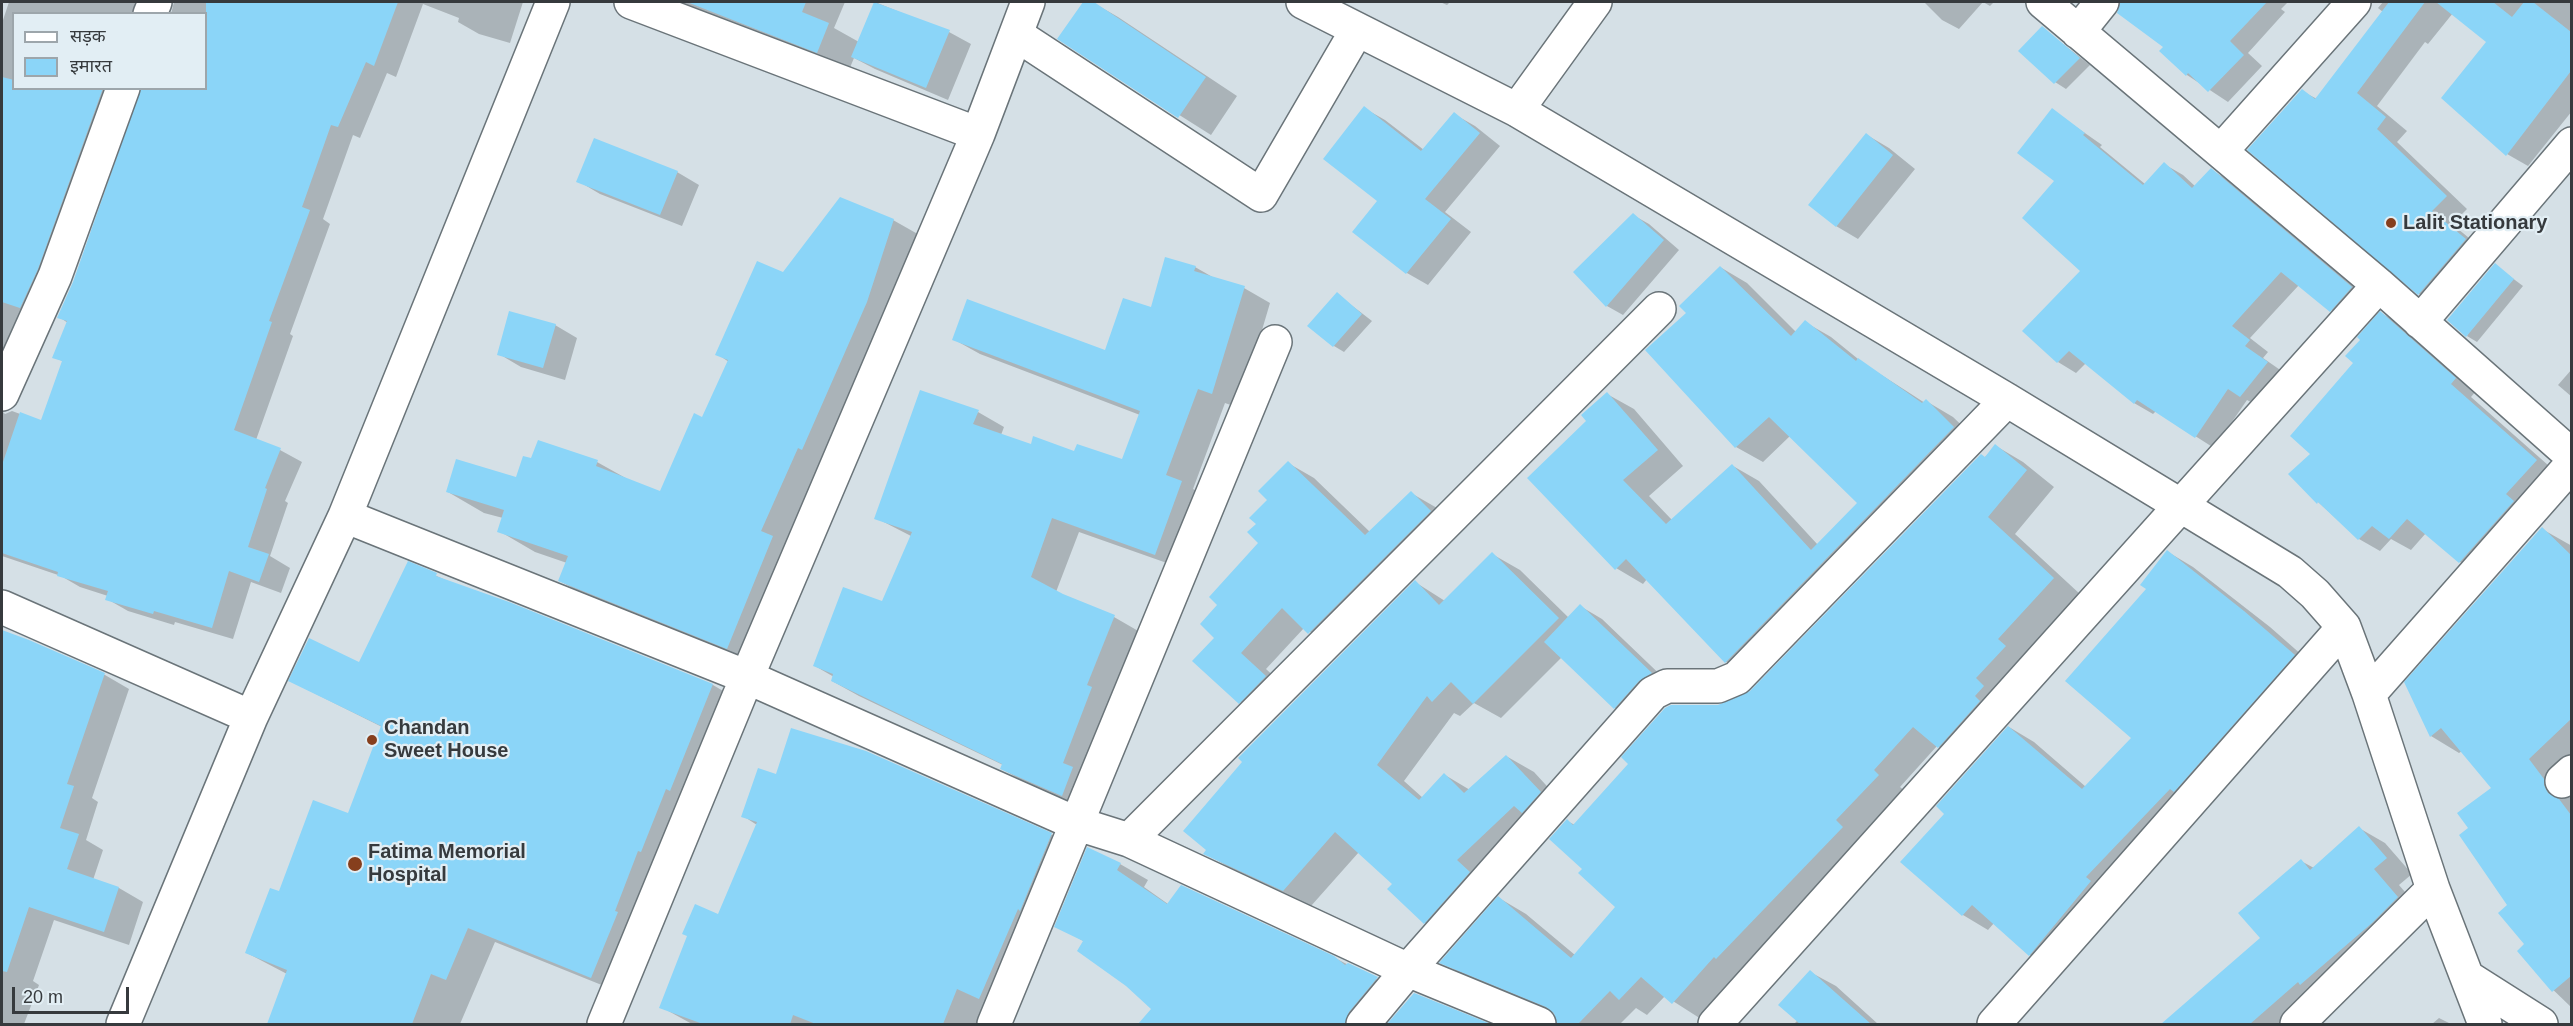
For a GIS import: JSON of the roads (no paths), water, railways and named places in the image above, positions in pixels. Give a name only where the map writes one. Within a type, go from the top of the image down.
[{"type":"street","points":[[123,1024],[251,717],[345,516],[553,2]]},
{"type":"street","points":[[631,2],[978,134]]},
{"type":"street","points":[[603,1024],[747,677],[978,134],[1028,2]]},
{"type":"street","points":[[1303,2],[1517,110],[2007,400],[2290,572],[2315,594],[2344,627],[2369,694],[2433,889],[2485,1024]]},
{"type":"street","points":[[1517,110],[1594,2]]},
{"type":"street","points":[[2043,2],[2222,150],[2379,285],[2571,456]]},
{"type":"street","points":[[2078,32],[2102,2]]},
{"type":"street","points":[[2222,150],[2354,2]]},
{"type":"street","points":[[1017,35],[1261,195],[1357,30]]},
{"type":"street","points":[[2,394],[55,276],[122,90]]},
{"type":"street","points":[[2420,322],[2571,144]]},
{"type":"street","points":[[1715,1024],[2379,285]]},
{"type":"street","points":[[1129,840],[1659,309]]},
{"type":"street","points":[[994,1024],[1275,342]]},
{"type":"street","points":[[1363,1024],[1653,693],[1667,686],[1718,686],[1737,678],[2007,400]]},
{"type":"street","points":[[2369,694],[2571,464]]},
{"type":"street","points":[[345,516],[747,677],[1075,823],[1129,840],[1408,970],[1539,1024]]},
{"type":"street","points":[[2,607],[251,717]]},
{"type":"street","points":[[1994,1024],[2344,627]]},
{"type":"street","points":[[2298,1024],[2433,889]]},
{"type":"street","points":[[2466,977],[2541,1024]]},
{"type":"place","name":"Lalit Stationary","points":[[2391,223]]},
{"type":"place","name":"Chandan Sweet House","points":[[372,740]]},
{"type":"place","name":"Fatima Memorial Hospital","points":[[355,864]]}]
